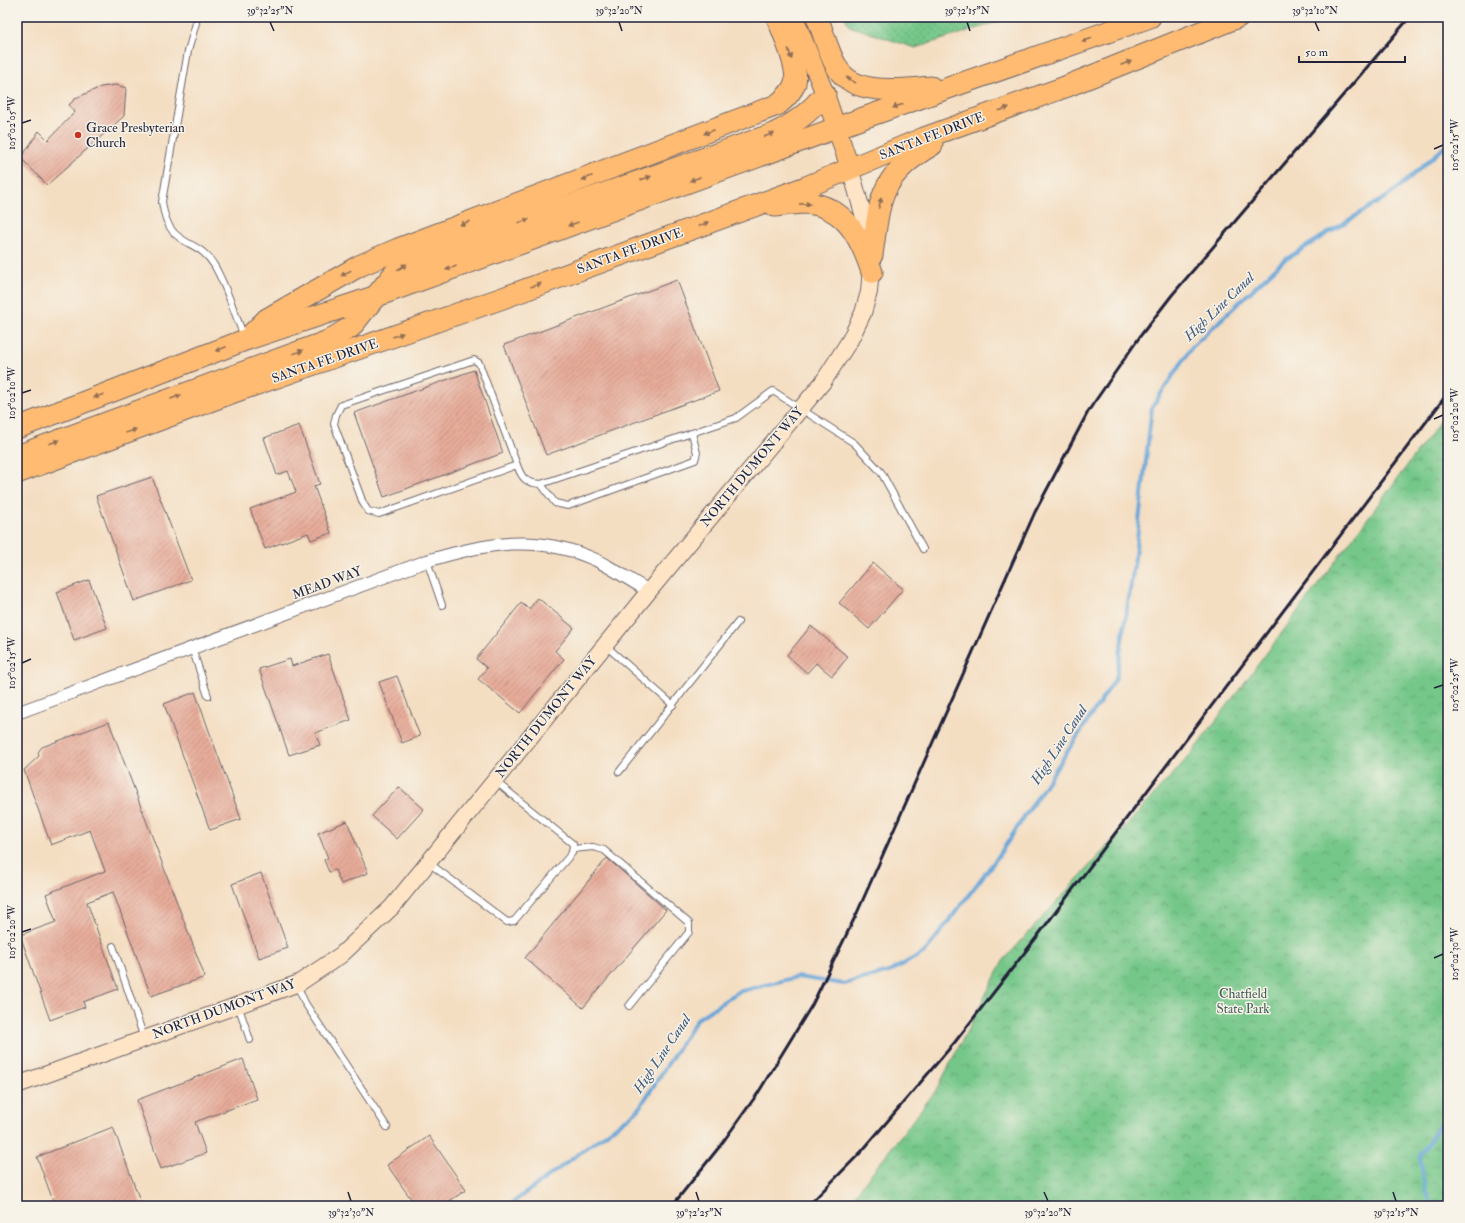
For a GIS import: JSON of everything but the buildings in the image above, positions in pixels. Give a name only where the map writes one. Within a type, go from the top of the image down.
[{"type":"highway","points":[[246,340],[267,319],[359,266],[392,251],[778,105],[793,88],[796,71],[777,17]]},
{"type":"highway","points":[[817,17],[832,59],[848,80],[866,87],[880,89],[958,85]]},
{"type":"highway","points":[[17,428],[246,340],[377,296],[837,128],[1150,17]]},
{"type":"highway","name":"SANTA FE DRIVE","points":[[17,473],[234,392],[492,302],[806,186],[978,118],[1065,86],[1238,17]]},
{"type":"highway","points":[[17,456],[328,341],[351,327],[396,270],[405,264],[773,134],[788,127],[818,103],[825,94]]},
{"type":"highway","points":[[872,264],[879,207],[886,186],[894,174],[917,154],[978,118]]},
{"type":"highway","points":[[738,210],[805,203],[833,210],[845,219],[854,229],[872,264]]},
{"type":"main road","points":[[794,17],[825,94],[850,168]]},
{"type":"street","name":"NORTH DUMONT WAY","points":[[17,1085],[296,984],[341,955],[392,907],[605,644],[823,382],[850,340],[863,313],[869,292],[872,264],[868,231],[850,168]]},
{"type":"street","name":"MEAD WAY","points":[[17,713],[427,561],[471,549],[498,544],[542,544],[577,552],[597,560],[648,592]]},
{"type":"lane","points":[[196,23],[188,51],[162,202],[164,218],[170,230],[180,239],[200,251],[214,264],[246,340]]},
{"type":"lane","points":[[517,465],[378,514],[368,511],[363,503],[334,424],[336,414],[340,405],[474,360],[479,363],[517,465],[520,475],[530,483],[540,484],[736,418],[772,391],[854,443],[881,472],[923,549]]},
{"type":"lane","points":[[540,484],[555,503],[568,506],[695,460],[697,453],[692,433]]},
{"type":"lane","points":[[427,561],[442,605]]},
{"type":"lane","points":[[619,772],[738,622]]},
{"type":"lane","points":[[605,644],[673,705]]},
{"type":"lane","points":[[192,648],[208,696]]},
{"type":"lane","points":[[428,862],[507,922],[514,921],[572,853],[573,844],[494,781]]},
{"type":"lane","points":[[573,849],[593,848],[604,850],[689,923],[689,932],[629,1006]]},
{"type":"lane","points":[[113,946],[144,1039]]},
{"type":"lane","points":[[296,984],[305,1003],[388,1127]]},
{"type":"lane","points":[[238,1005],[250,1040]]},
{"type":"green space","points":[[845,17],[1014,17],[915,48],[849,26]]},
{"type":"green space","name":"Chatfield State Park","points":[[1448,411],[1448,1206],[846,1206],[937,1089],[1003,961],[1191,754]]},
{"type":"waterway","name":"High Line Canal","points":[[508,1206],[638,1110],[697,1019],[738,992],[797,977],[844,984],[889,972],[925,952],[997,858],[1116,678],[1134,565],[1152,407],[1192,347],[1283,261],[1391,194],[1448,144]]},
{"type":"waterway","points":[[1431,1206],[1425,1190],[1420,1156],[1448,1112]]},
{"type":"railway","points":[[672,1206],[720,1146],[758,1093],[812,1005],[857,913],[1035,512],[1089,410],[1141,335],[1172,295],[1410,17]]},
{"type":"railway","points":[[808,1206],[862,1151],[955,1042],[1036,938],[1448,393]]},
{"type":"place","name":"Grace Presbyterian Church","points":[[78,135]]}]
